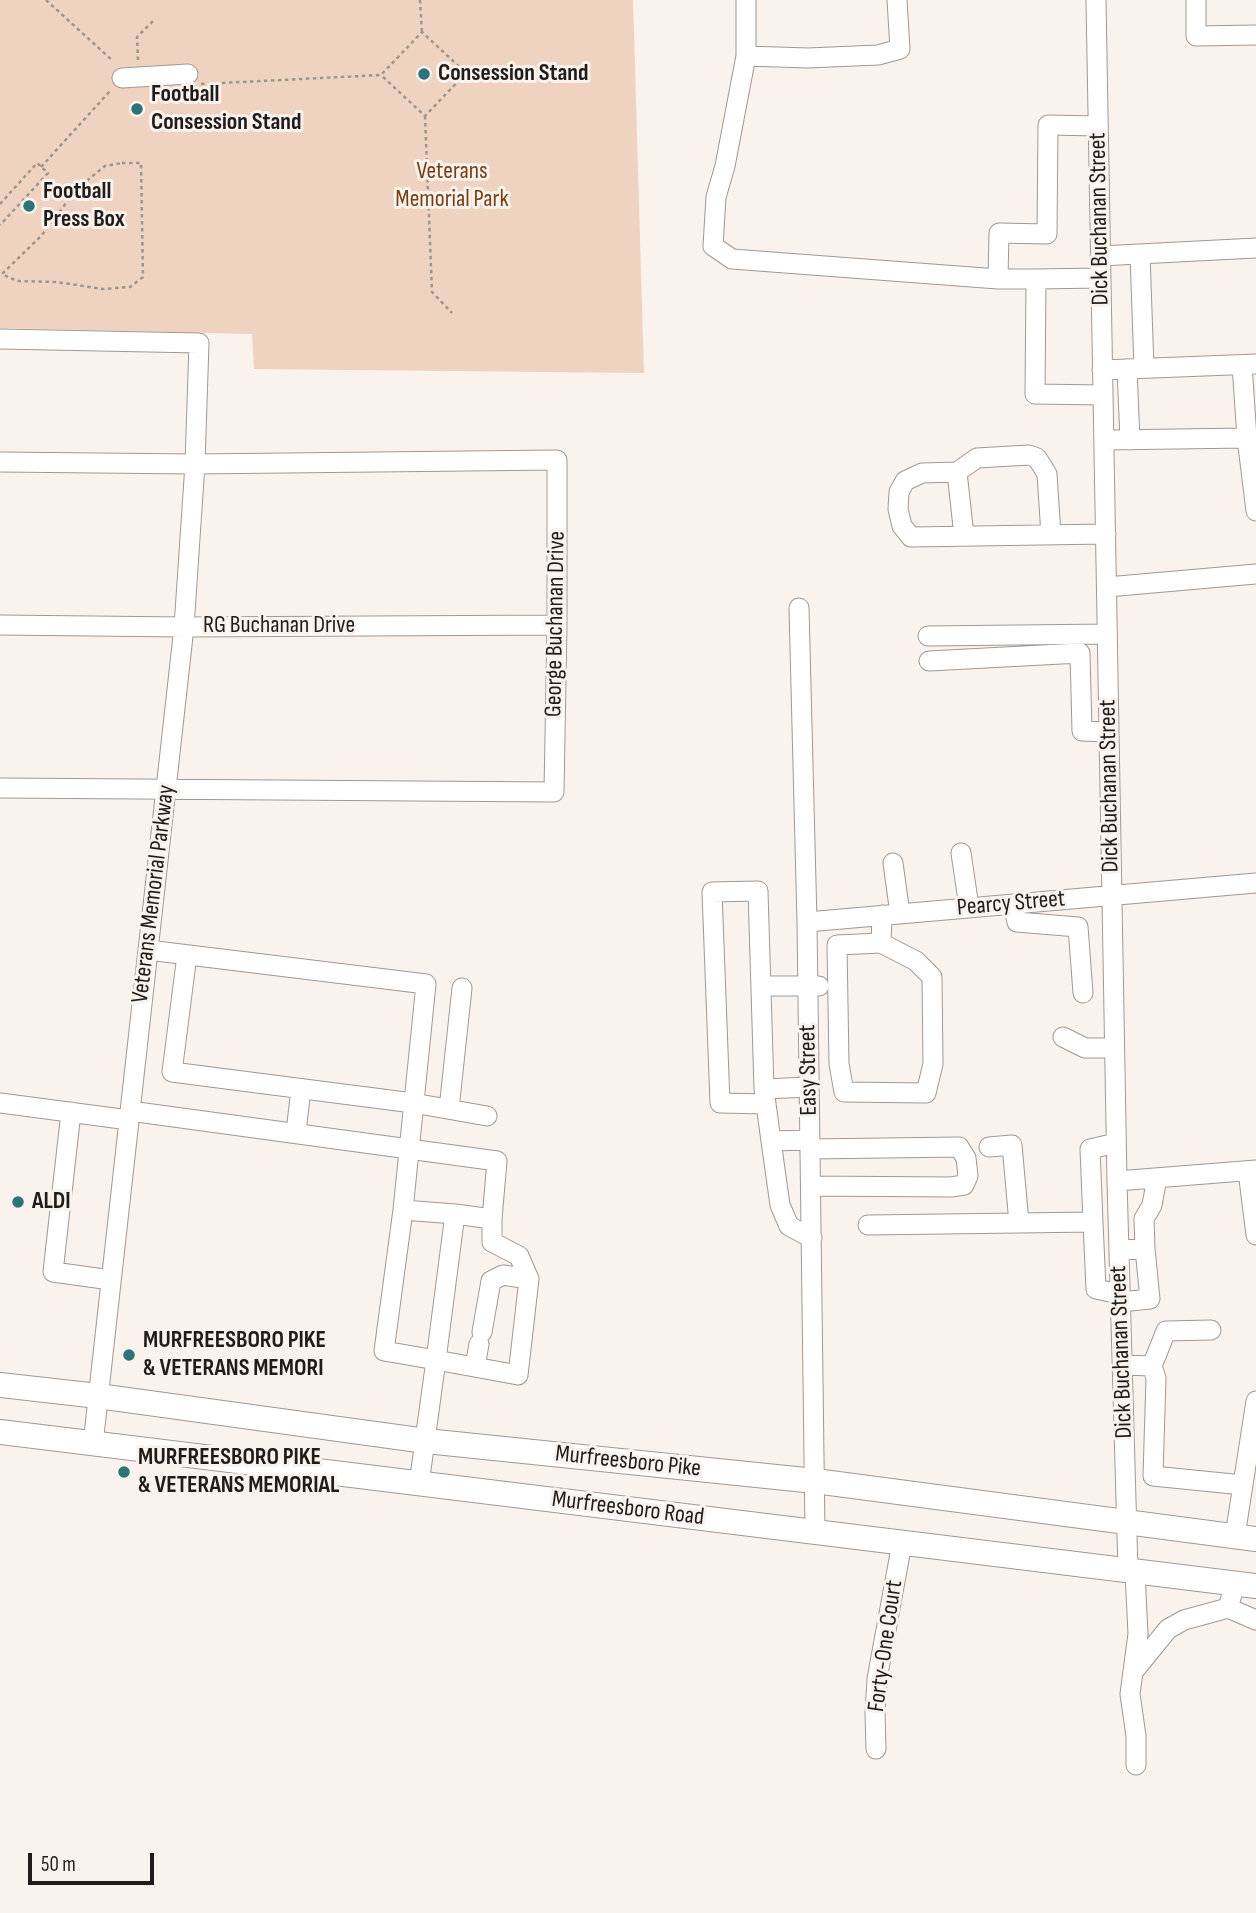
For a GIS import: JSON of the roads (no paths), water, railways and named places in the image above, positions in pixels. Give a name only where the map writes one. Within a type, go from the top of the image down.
[{"type":"main road","name":"Murfreesboro Pike","points":[[0,1385],[426,1441],[815,1481],[1245,1538]]},
{"type":"main road","name":"Murfreesboro Road","points":[[0,1432],[1245,1585]]},
{"type":"street","points":[[746,0],[746,56],[725,166],[716,197],[713,246],[732,259],[998,279],[1101,278]]},
{"type":"street","points":[[746,56],[808,58],[878,55],[900,49],[897,0]]},
{"type":"street","name":"Dick Buchanan Street","points":[[1096,0],[1116,1143],[1127,1521],[1138,1634],[1130,1694],[1136,1736],[1136,1765]]},
{"type":"street","points":[[1196,0],[1196,36],[1256,35]]},
{"type":"street","points":[[131,77],[189,80]]},
{"type":"street","points":[[998,279],[999,233],[1047,234],[1048,125],[1098,126]]},
{"type":"street","points":[[1100,256],[1256,248]]},
{"type":"street","points":[[1130,440],[1136,368],[1140,254]]},
{"type":"street","points":[[1036,279],[1035,394],[1103,395]]},
{"type":"street","name":"Veterans Memorial Parkway","points":[[0,339],[198,344],[195,464],[184,627],[93,1444]]},
{"type":"street","points":[[1102,370],[1249,365],[1247,438],[1256,511]]},
{"type":"street","points":[[1104,440],[1247,438]]},
{"type":"street","points":[[1051,536],[1047,474],[1037,458],[1029,454],[978,458],[957,472],[922,473],[905,481],[899,492],[898,509],[902,526],[911,537],[1051,536],[1106,534]]},
{"type":"street","name":"George Buchanan Drive","points":[[0,463],[557,460],[554,792],[0,788]]},
{"type":"street","points":[[957,472],[964,536]]},
{"type":"street","points":[[1107,587],[1256,574]]},
{"type":"street","name":"Easy Street","points":[[799,608],[807,922],[816,1532]]},
{"type":"street","name":"RG Buchanan Drive","points":[[0,625],[557,625]]},
{"type":"street","points":[[928,636],[1107,634]]},
{"type":"street","points":[[929,661],[1080,653],[1082,731],[1109,732]]},
{"type":"street","points":[[961,853],[969,907]]},
{"type":"street","points":[[881,943],[891,914],[893,863]]},
{"type":"street","name":"Pearcy Street","points":[[807,922],[1256,883]]},
{"type":"street","points":[[811,1237],[789,1227],[780,1205],[765,1096],[758,891],[712,892],[720,1102],[765,1096],[839,1064]]},
{"type":"street","points":[[1013,904],[1017,922],[1078,927],[1083,993]]},
{"type":"street","points":[[881,943],[916,961],[932,977],[933,1064],[926,1093],[844,1092],[839,1064],[838,945],[881,943]]},
{"type":"street","points":[[0,1103],[296,1132],[408,1147],[497,1161],[492,1242],[519,1256],[529,1279],[519,1375],[384,1351],[403,1210],[408,1147],[426,985],[148,950]]},
{"type":"street","points":[[187,955],[172,1072],[413,1103],[487,1116]]},
{"type":"street","points":[[1081,960],[1112,961]]},
{"type":"street","points":[[761,986],[837,986]]},
{"type":"street","points":[[449,1109],[462,988]]},
{"type":"street","points":[[1063,1037],[1085,1048],[1114,1048]]},
{"type":"street","points":[[296,1132],[301,1089]]},
{"type":"street","points":[[71,1112],[53,1272],[111,1280]]},
{"type":"street","points":[[771,1141],[959,1147],[966,1157],[968,1176],[964,1185],[811,1186]]},
{"type":"street","points":[[1116,1143],[1090,1149],[1096,1289],[1120,1298],[1150,1299],[1144,1219],[1152,1205],[1157,1178]]},
{"type":"street","points":[[989,1147],[1013,1145],[1019,1223]]},
{"type":"street","points":[[1117,1181],[1252,1171],[1256,1235]]},
{"type":"street","points":[[403,1210],[492,1219]]},
{"type":"street","points":[[419,1483],[455,1214]]},
{"type":"street","points":[[868,1225],[1093,1222]]},
{"type":"street","points":[[1119,1250],[1145,1249]]},
{"type":"street","points":[[475,1367],[491,1281],[503,1275],[529,1279]]},
{"type":"street","points":[[1210,1330],[1166,1331],[1152,1366],[1156,1378],[1153,1476],[1243,1485]]},
{"type":"street","points":[[1122,1365],[1152,1366]]},
{"type":"street","points":[[1245,1538],[1243,1485],[1256,1401]]},
{"type":"street","name":"Forty-One Court","points":[[876,1749],[877,1679],[902,1543]]},
{"type":"street","points":[[1133,1672],[1168,1629],[1184,1620],[1228,1608],[1245,1585]]},
{"type":"street","points":[[1228,1608],[1256,1620]]},
{"type":"place","name":"Consession Stand","points":[[424,74]]},
{"type":"place","name":"Football Consession Stand","points":[[137,109]]},
{"type":"place","name":"Football Press Box","points":[[29,206]]},
{"type":"place","name":"ALDI","points":[[18,1202]]},
{"type":"place","name":"MURFREESBORO PIKE & VETERANS MEMORI","points":[[129,1355]]},
{"type":"place","name":"MURFREESBORO PIKE & VETERANS MEMORIAL","points":[[124,1472]]},
{"type":"park label","name":"Veterans Memorial Park","points":[[452,186]]}]
